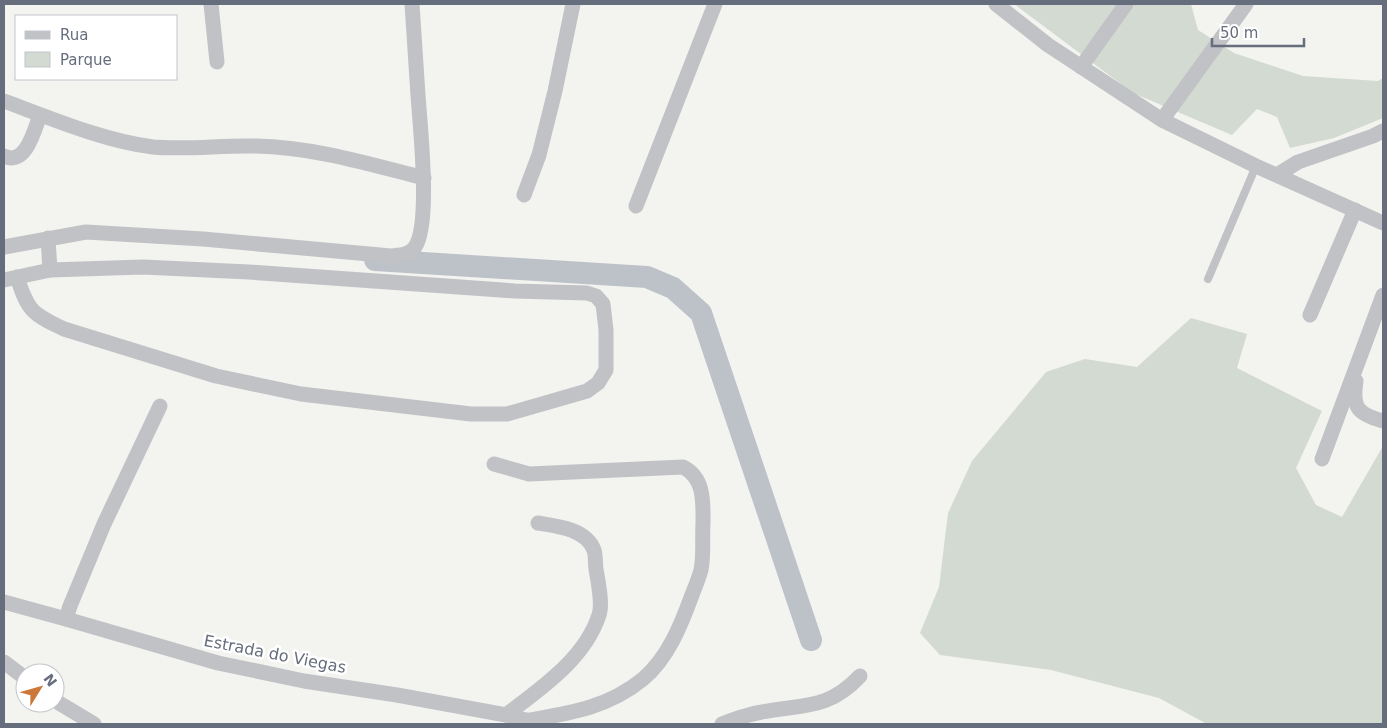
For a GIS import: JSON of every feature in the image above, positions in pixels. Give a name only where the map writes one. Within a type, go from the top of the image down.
[{"type":"street","points":[[211,4],[218,62]]},
{"type":"street","points":[[4,247],[86,232],[203,238],[383,255],[404,255],[411,252],[417,246],[423,216],[424,178],[412,4]]},
{"type":"street","points":[[524,195],[539,156],[573,4]]},
{"type":"street","points":[[636,206],[715,4]]},
{"type":"street","points":[[996,4],[1048,45],[1162,120],[1256,166],[1383,223]]},
{"type":"street","points":[[1081,67],[1126,4]]},
{"type":"street","points":[[1162,120],[1246,4]]},
{"type":"street","points":[[4,101],[104,136],[153,147],[256,146],[300,149],[359,161],[424,178]]},
{"type":"street","points":[[4,156],[8,158],[17,156],[25,151],[30,144],[40,115]]},
{"type":"street","points":[[1277,175],[1298,162],[1383,131]]},
{"type":"street","points":[[1310,316],[1355,210]]},
{"type":"street","points":[[48,238],[50,270]]},
{"type":"street","points":[[153,267],[348,278],[515,291],[587,293],[596,296],[603,304],[606,330],[606,370],[598,383],[587,391],[507,414],[471,414],[301,394],[216,376],[64,329],[40,318],[30,310],[10,279],[50,270],[153,267]]},
{"type":"street","points":[[1322,459],[1359,360],[1377,330],[1383,295]]},
{"type":"street","points":[[1359,360],[1354,402],[1363,413],[1383,421]]},
{"type":"street","points":[[66,619],[104,524],[160,406]]},
{"type":"street","points":[[494,464],[529,474],[683,467],[691,471],[697,478],[701,488],[703,505],[701,569],[684,617],[667,652],[643,679],[619,695],[596,706],[579,711],[527,720]]},
{"type":"street","points":[[506,715],[537,691],[573,658],[590,635],[600,614],[594,550],[586,538],[555,525],[538,523]]},
{"type":"street","name":"Estrada do Viegas","points":[[4,602],[218,663],[304,680],[396,694],[506,715],[542,724]]},
{"type":"street","points":[[4,662],[15,670]]},
{"type":"street","points":[[722,724],[762,712],[824,702],[849,688],[860,676]]},
{"type":"street","points":[[65,707],[94,724]]},
{"type":"street","points":[[65,713],[73,724]]},
{"type":"lane","points":[[1208,279],[1256,166]]},
{"type":"green space","points":[[1014,4],[1191,4],[1198,30],[1234,53],[1303,76],[1378,81],[1383,78],[1383,118],[1334,138],[1290,148],[1277,117],[1257,109],[1232,135],[1133,93]]},
{"type":"green space","points":[[1191,318],[1247,334],[1237,368],[1322,411],[1296,468],[1316,505],[1342,517],[1383,446],[1383,724],[1207,724],[1159,698],[1051,670],[940,655],[920,633],[939,587],[948,513],[972,461],[1046,372],[1085,359],[1137,367]]},
{"type":"waterway","points":[[375,260],[647,277],[673,288],[701,313],[811,640]]}]
